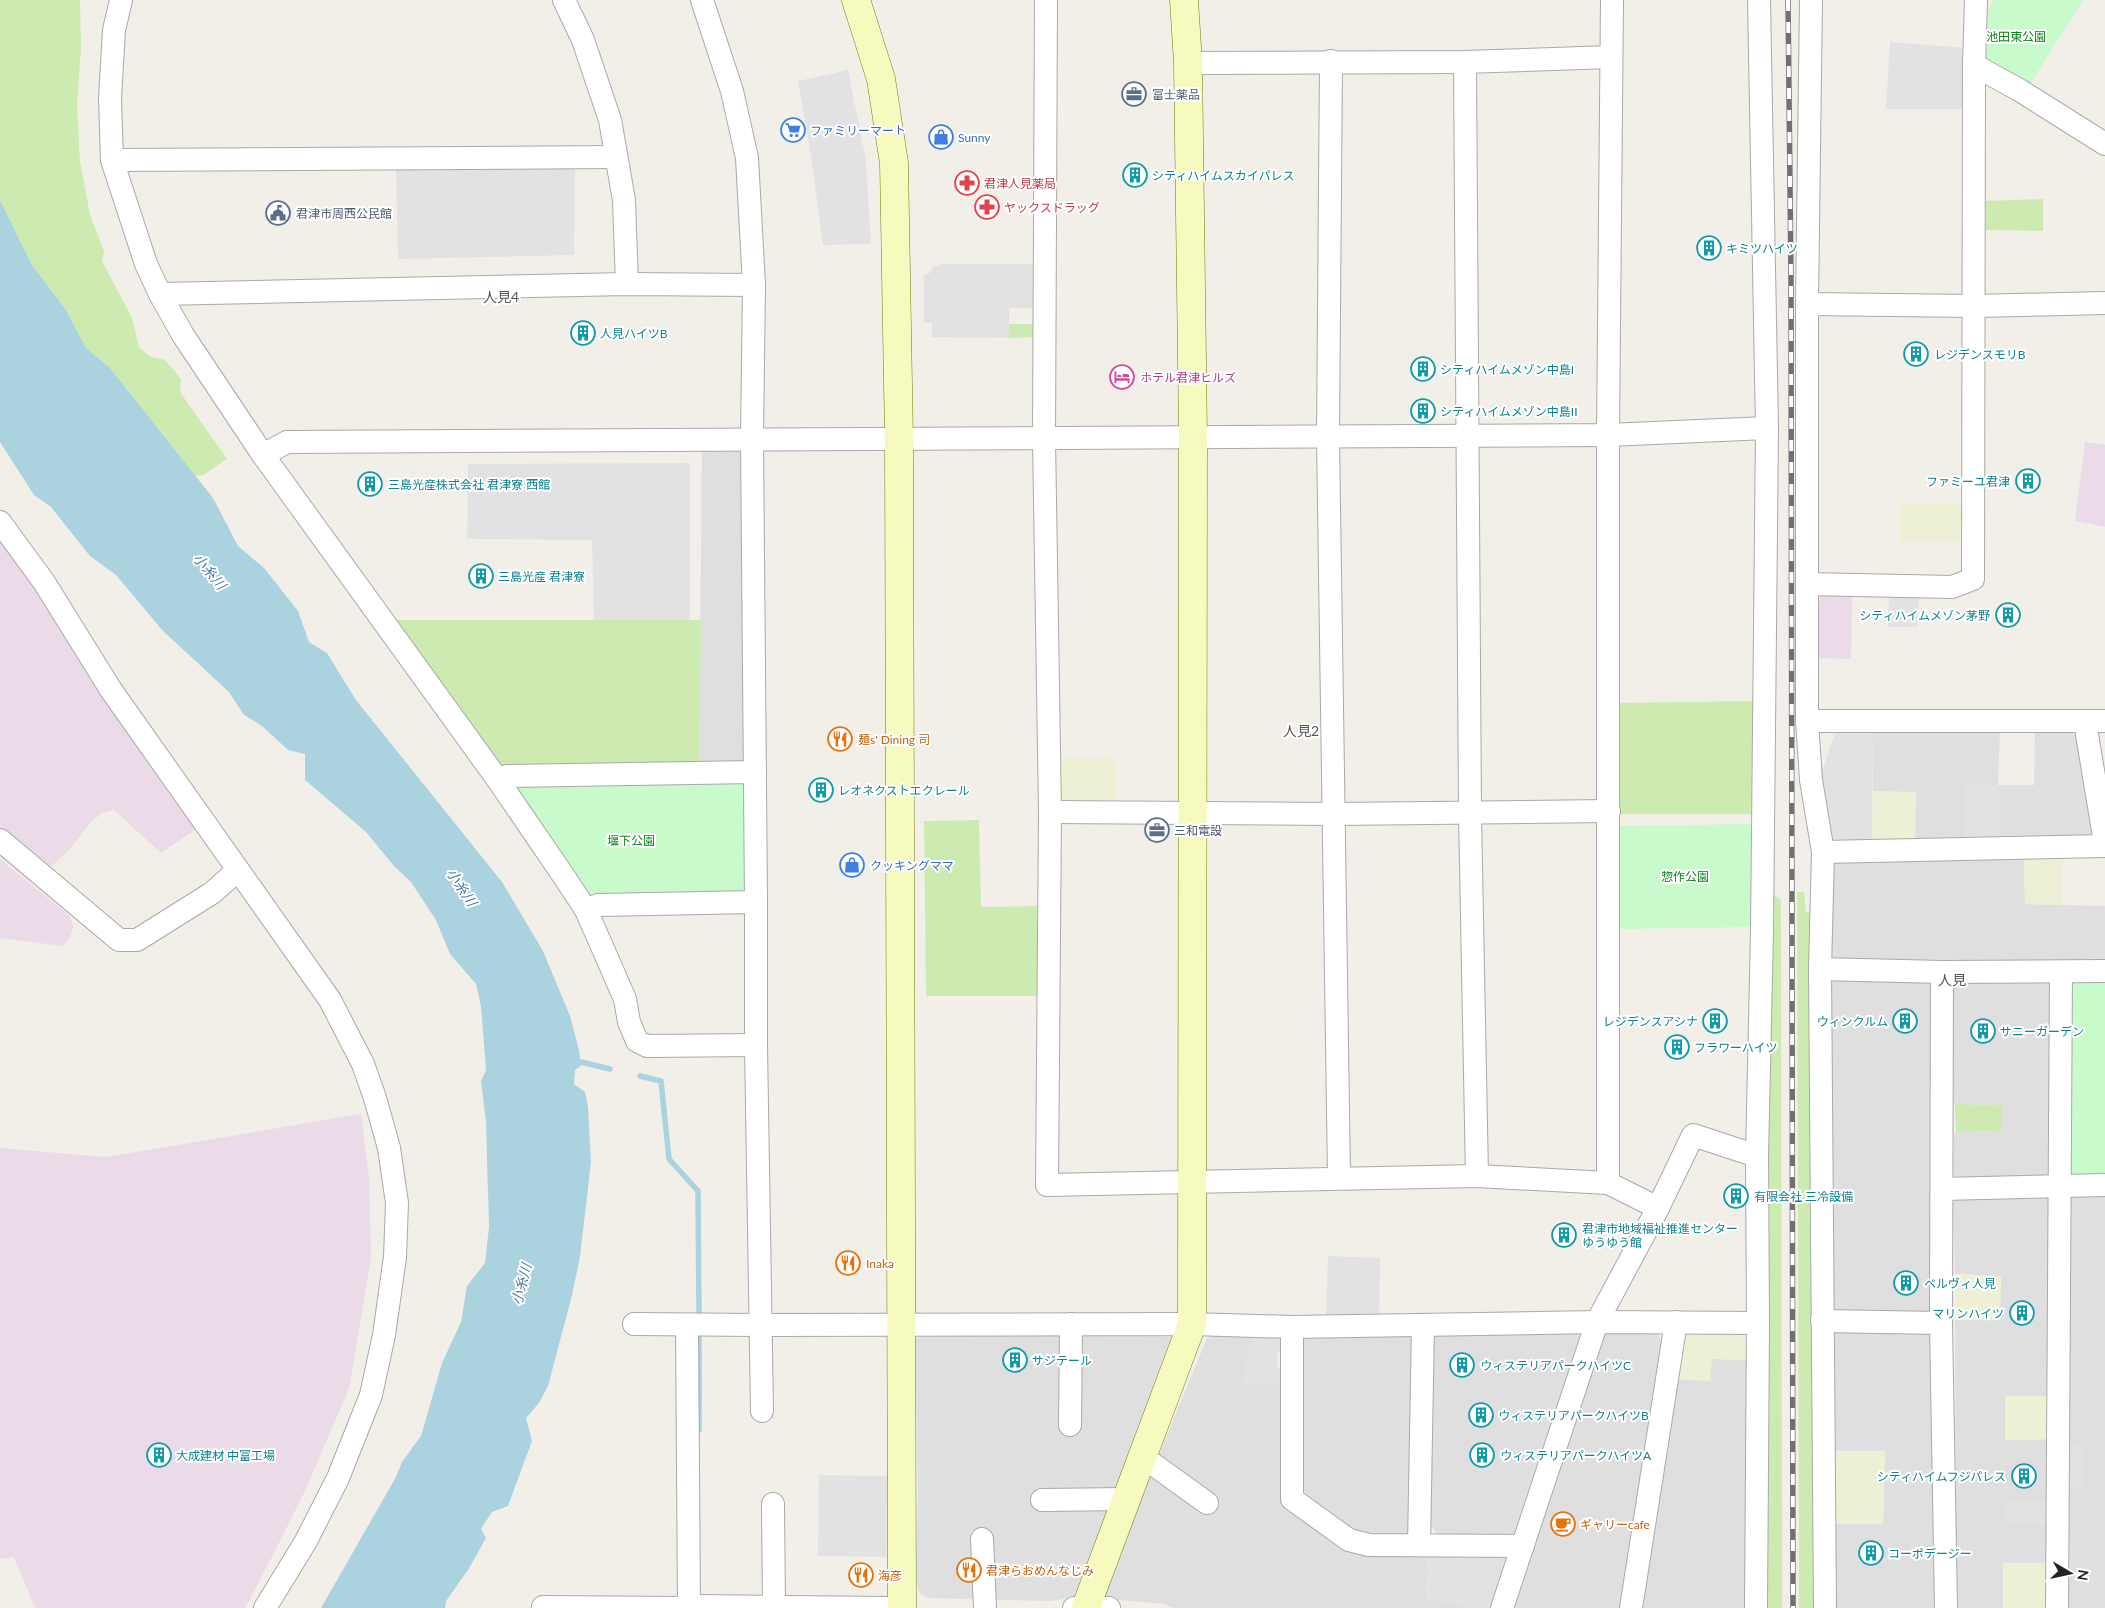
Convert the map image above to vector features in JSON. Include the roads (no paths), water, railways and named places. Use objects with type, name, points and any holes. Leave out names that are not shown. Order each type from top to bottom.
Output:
[{"type":"street","points":[[121,0],[114,30],[112,59],[110,98],[112,160],[146,264],[183,335],[263,455],[498,780],[586,910],[624,999],[629,1022],[637,1041],[647,1046],[756,1045]]},
{"type":"street","points":[[564,0],[583,40],[610,120],[624,200],[627,284]]},
{"type":"street","points":[[702,0],[732,92],[747,158],[754,285],[752,438],[754,772],[762,1411]]},
{"type":"street","points":[[856,0],[881,79],[894,163],[899,440],[902,1608]]},
{"type":"street","points":[[1046,0],[1044,438],[1050,812],[1047,1185],[1478,1176],[1608,1183],[1658,1208]]},
{"type":"street","points":[[1089,1608],[1142,1457],[1192,1324],[1193,436],[1188,62],[1184,0]]},
{"type":"street","points":[[1608,1183],[1608,435],[1612,0]]},
{"type":"street","points":[[1756,1608],[1757,1156],[1762,932],[1767,428],[1759,0]]},
{"type":"street","points":[[1811,0],[1807,304],[1806,721],[1811,780],[1823,852],[1820,969],[1825,1608]]},
{"type":"street","points":[[1807,584],[1952,587],[1973,579],[1974,65],[1976,0]]},
{"type":"street","points":[[1188,62],[1465,62],[1611,57]]},
{"type":"street","points":[[1331,61],[1328,437],[1339,1178]]},
{"type":"street","points":[[1465,62],[1470,813],[1478,1176]]},
{"type":"street","points":[[1974,65],[2021,91],[2105,144]]},
{"type":"street","points":[[112,160],[616,157]]},
{"type":"street","points":[[160,294],[627,284],[754,285]]},
{"type":"street","points":[[1807,304],[1974,306],[2105,303]]},
{"type":"street","points":[[263,455],[287,442],[752,438],[899,440],[1193,436],[1608,435],[1767,428]]},
{"type":"street","points":[[0,522],[44,582],[111,690],[330,1000],[363,1064],[389,1148],[397,1203],[395,1257],[384,1335],[371,1395],[338,1478],[306,1541],[265,1608]]},
{"type":"street","points":[[1806,721],[2095,722],[2105,844],[1823,852]]},
{"type":"street","points":[[498,780],[507,776],[754,772]]},
{"type":"street","points":[[1050,812],[1333,814],[1609,811]]},
{"type":"street","points":[[0,840],[119,940],[137,940],[212,893],[238,870]]},
{"type":"street","points":[[586,910],[598,905],[756,902]]},
{"type":"street","points":[[1820,969],[1942,972],[2105,971]]},
{"type":"street","points":[[1942,972],[1940,1323],[1946,1608]]},
{"type":"street","points":[[2057,1608],[2061,972]]},
{"type":"street","points":[[1502,1608],[1524,1546],[1596,1322],[1658,1208],[1693,1135],[1757,1156]]},
{"type":"street","points":[[1942,1189],[2105,1185]]},
{"type":"street","points":[[1822,1321],[1940,1323]]},
{"type":"street","points":[[634,1324],[760,1326],[1192,1324],[1292,1327],[1596,1322],[1758,1323]]},
{"type":"street","points":[[1632,1608],[1676,1322]]},
{"type":"street","points":[[1070,1425],[1071,1324]]},
{"type":"street","points":[[687,1325],[691,1608],[696,1606],[887,1608]]},
{"type":"street","points":[[1419,1545],[1423,1325]]},
{"type":"street","points":[[1292,1327],[1292,1499],[1349,1540],[1370,1546],[1524,1546]]},
{"type":"street","points":[[1142,1457],[1207,1502]]},
{"type":"street","points":[[1042,1500],[1127,1499]]},
{"type":"street","points":[[773,1504],[774,1607]]},
{"type":"street","points":[[982,1539],[985,1608]]},
{"type":"street","points":[[543,1607],[681,1608]]},
{"type":"water","name":"小糸川","points":[[0,200],[32,265],[66,310],[86,348],[110,368],[213,498],[238,546],[264,568],[298,611],[309,642],[327,653],[356,700],[502,882],[543,951],[570,1016],[581,1066],[575,1070],[574,1084],[585,1092],[588,1107],[591,1162],[580,1257],[572,1295],[548,1386],[539,1403],[526,1418],[532,1441],[508,1506],[492,1512],[481,1529],[486,1538],[468,1570],[446,1601],[445,1608],[321,1608],[396,1477],[402,1462],[421,1436],[442,1363],[461,1322],[467,1286],[485,1263],[489,1227],[486,1122],[481,1081],[486,1070],[481,1006],[476,984],[450,954],[436,920],[411,882],[394,866],[366,832],[305,780],[305,754],[288,750],[262,726],[244,715],[229,692],[163,631],[116,575],[90,556],[51,507],[34,495],[0,442]]},
{"type":"waterway","points":[[573,1060],[610,1069]]},
{"type":"waterway","points":[[640,1076],[661,1081],[669,1159],[698,1191],[699,1313]]},
{"type":"waterway","points":[[699,1338],[699,1430]]},
{"type":"railway","points":[[1788,0],[1791,278],[1793,1608]]},
{"type":"place","name":"富士薬品","points":[[1134,94]]},
{"type":"place","name":"ファミリーマート","points":[[793,130]]},
{"type":"place","name":"Sunny","points":[[941,137]]},
{"type":"place","name":"シティハイムスカイパレス","points":[[1135,175]]},
{"type":"place","name":"君津人見薬局","points":[[967,183]]},
{"type":"place","name":"ヤックスドラッグ","points":[[987,207]]},
{"type":"place","name":"君津市周西公民館","points":[[278,213]]},
{"type":"place","name":"キミツハイツ","points":[[1709,248]]},
{"type":"place","name":"人見ハイツB","points":[[583,333]]},
{"type":"place","name":"レジデンスモリB","points":[[1916,354]]},
{"type":"place","name":"シティハイムメゾン中島I","points":[[1423,369]]},
{"type":"place","name":"ホテル君津ヒルズ","points":[[1122,377]]},
{"type":"place","name":"シティハイムメゾン中島II","points":[[1423,411]]},
{"type":"place","name":"ファミーユ君津","points":[[2028,481]]},
{"type":"place","name":"三島光産株式会社 君津寮 西館","points":[[370,484]]},
{"type":"place","name":"三島光産 君津寮","points":[[481,576]]},
{"type":"place","name":"シティハイムメゾン茅野","points":[[2008,615]]},
{"type":"place","name":"麺s' Dining 司","points":[[840,739]]},
{"type":"place","name":"レオネクストエクレール","points":[[821,790]]},
{"type":"place","name":"三和電設","points":[[1157,830]]},
{"type":"place","name":"クッキングママ","points":[[852,865]]},
{"type":"place","name":"レジデンスアシナ","points":[[1715,1021]]},
{"type":"place","name":"ウィンクルム","points":[[1905,1021]]},
{"type":"place","name":"サニーガーデン","points":[[1983,1031]]},
{"type":"place","name":"フラワーハイツ","points":[[1677,1047]]},
{"type":"place","name":"有限会社 三冷設備","points":[[1736,1196]]},
{"type":"place","name":"君津市地域福祉推進センター ゆうゆう館","points":[[1564,1235]]},
{"type":"place","name":"Inaka","points":[[848,1263]]},
{"type":"place","name":"ベルヴィ人見","points":[[1906,1283]]},
{"type":"place","name":"マリンハイツ","points":[[2022,1313]]},
{"type":"place","name":"サジテール","points":[[1015,1360]]},
{"type":"place","name":"ウィステリアパークハイツC","points":[[1462,1365]]},
{"type":"place","name":"ウィステリアパークハイツB","points":[[1481,1415]]},
{"type":"place","name":"大成建材 中富工場","points":[[159,1455]]},
{"type":"place","name":"ウィステリアパークハイツA","points":[[1482,1455]]},
{"type":"place","name":"シティハイムフジパレス","points":[[2024,1476]]},
{"type":"place","name":"ギャリーcafe","points":[[1563,1524]]},
{"type":"place","name":"コーポデージー","points":[[1871,1553]]},
{"type":"place","name":"君津らおめんなじみ","points":[[969,1570]]},
{"type":"place","name":"海彦","points":[[861,1575]]},
{"type":"district","name":"人見4","points":[[501,296]]},
{"type":"district","name":"人見2","points":[[1301,730]]},
{"type":"district","name":"人見","points":[[1952,979]]},
{"type":"park label","name":"池田東公園","points":[[2016,36]]},
{"type":"park label","name":"堰下公園","points":[[631,840]]},
{"type":"park label","name":"惣作公園","points":[[1685,876]]}]
